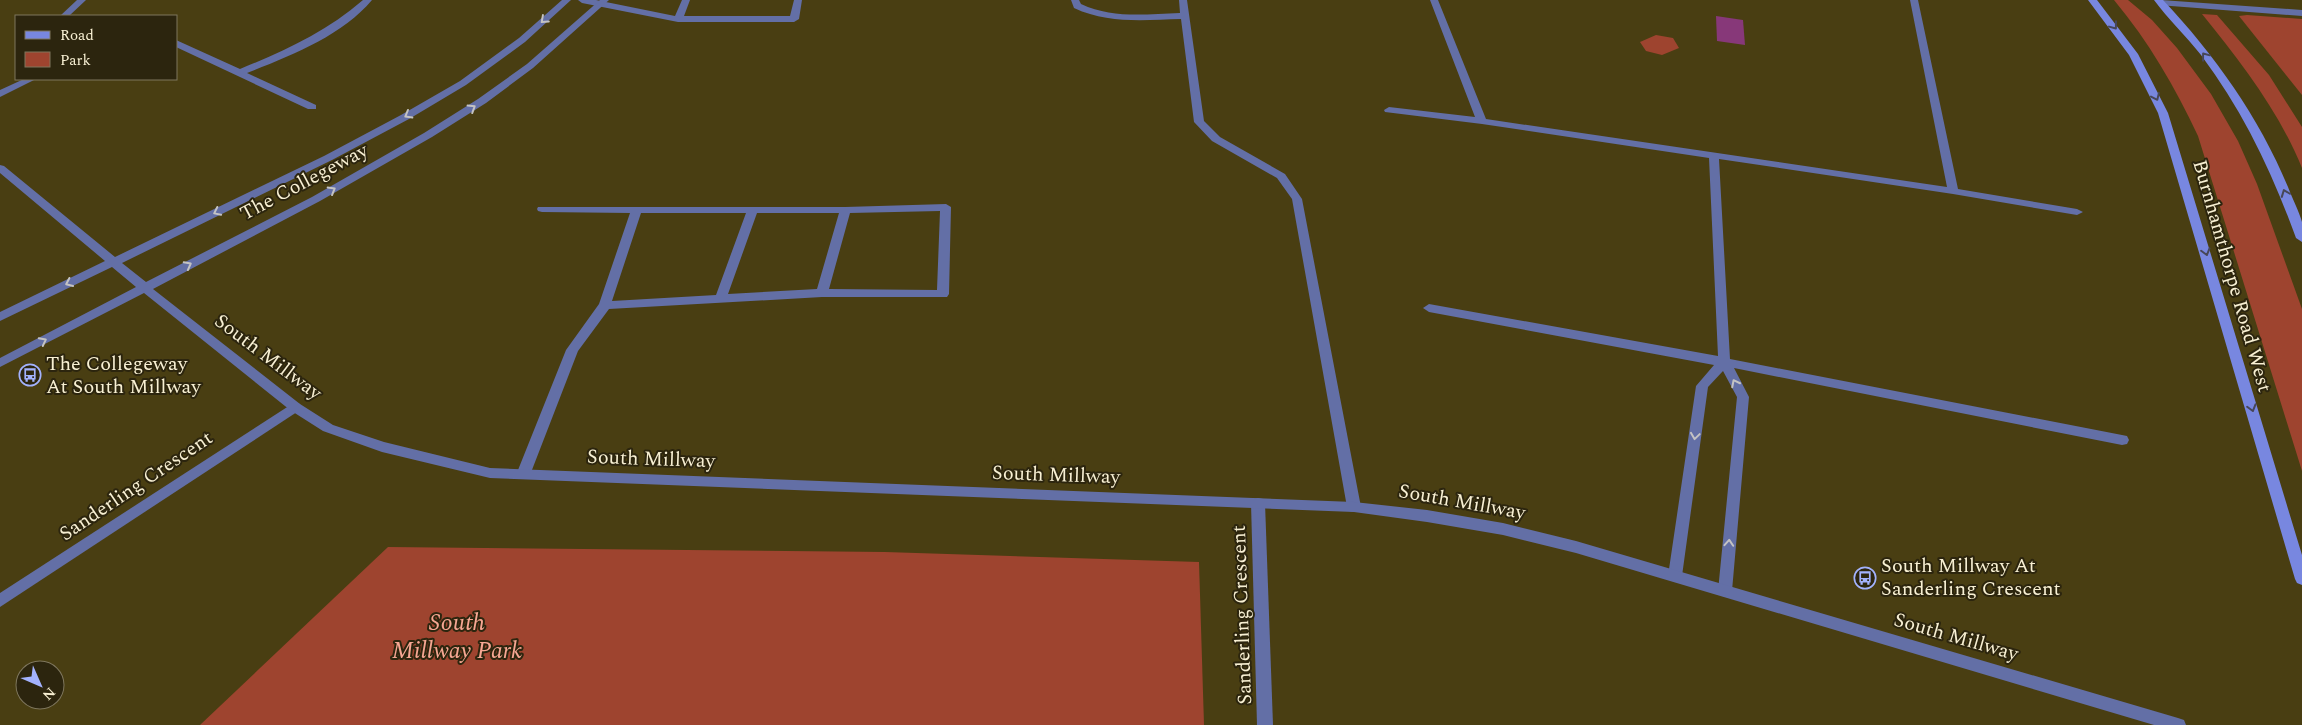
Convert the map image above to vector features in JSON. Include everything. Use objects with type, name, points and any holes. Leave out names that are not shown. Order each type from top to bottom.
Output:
[{"type":"main road","name":"Burnhamthorpe Road West","points":[[2092,0],[2133,54],[2163,113],[2302,579]]},
{"type":"main road","points":[[2159,1],[2217,72],[2252,125],[2280,180],[2302,238]]},
{"type":"street","points":[[65,15],[82,0]]},
{"type":"street","points":[[239,73],[292,52],[346,20],[368,0]]},
{"type":"street","name":"The Collegeway","points":[[0,317],[328,158],[405,117],[463,83],[522,40],[567,0]]},
{"type":"street","points":[[582,0],[603,2],[678,19],[794,19],[798,0]]},
{"type":"street","points":[[678,19],[686,0]]},
{"type":"street","points":[[1075,0],[1077,6],[1091,14],[1108,17],[1185,16]]},
{"type":"street","points":[[1183,0],[1199,122],[1216,139],[1282,176],[1297,198],[1354,507]]},
{"type":"street","points":[[1434,0],[1482,121]]},
{"type":"street","points":[[1914,0],[1952,191]]},
{"type":"street","points":[[2159,1],[2302,13]]},
{"type":"street","name":"The Collegeway","points":[[0,363],[316,199],[436,130],[482,101],[530,66],[603,2]]},
{"type":"street","points":[[178,44],[312,107]]},
{"type":"street","points":[[0,94],[29,80]]},
{"type":"street","points":[[1389,110],[1482,121],[1952,191],[2077,212]]},
{"type":"street","points":[[1714,156],[1724,362],[1743,397],[1726,591]]},
{"type":"street","name":"South Millway","points":[[0,168],[145,288],[295,407],[328,428],[382,446],[490,473],[1354,507],[1427,516],[1503,529],[1675,576],[2178,725]]},
{"type":"street","points":[[542,209],[845,210],[946,207],[943,294],[822,293],[605,306]]},
{"type":"street","points":[[721,298],[753,209]]},
{"type":"street","points":[[523,475],[572,350],[605,306],[637,210]]},
{"type":"street","points":[[822,293],[845,210]]},
{"type":"street","points":[[1429,308],[1724,362],[2122,440]]},
{"type":"street","points":[[1675,576],[1702,386],[1724,362]]},
{"type":"street","name":"Sanderling Crescent","points":[[0,601],[295,407]]},
{"type":"street","name":"Sanderling Crescent","points":[[1258,503],[1265,725]]},
{"type":"green space","points":[[2114,0],[2128,0],[2152,20],[2177,48],[2211,94],[2238,141],[2257,184],[2302,309],[2302,471],[2198,136],[2160,65],[2139,32]]},
{"type":"green space","points":[[2202,14],[2217,15],[2269,75],[2302,127],[2302,168],[2282,126],[2258,87]]},
{"type":"green space","points":[[2239,16],[2302,19],[2302,95]]},
{"type":"green space","points":[[1656,35],[1673,38],[1679,48],[1662,55],[1646,51],[1640,42]]},
{"type":"green space","name":"South Millway Park","points":[[388,547],[885,552],[1199,562],[1204,725],[200,725]]},
{"type":"shaded area","points":[[1716,16],[1743,20],[1745,45],[1717,41]]},
{"type":"place","name":"The Collegeway At South Millway","points":[[30,375]]},
{"type":"place","name":"South Millway At Sanderling Crescent","points":[[1865,578]]}]
